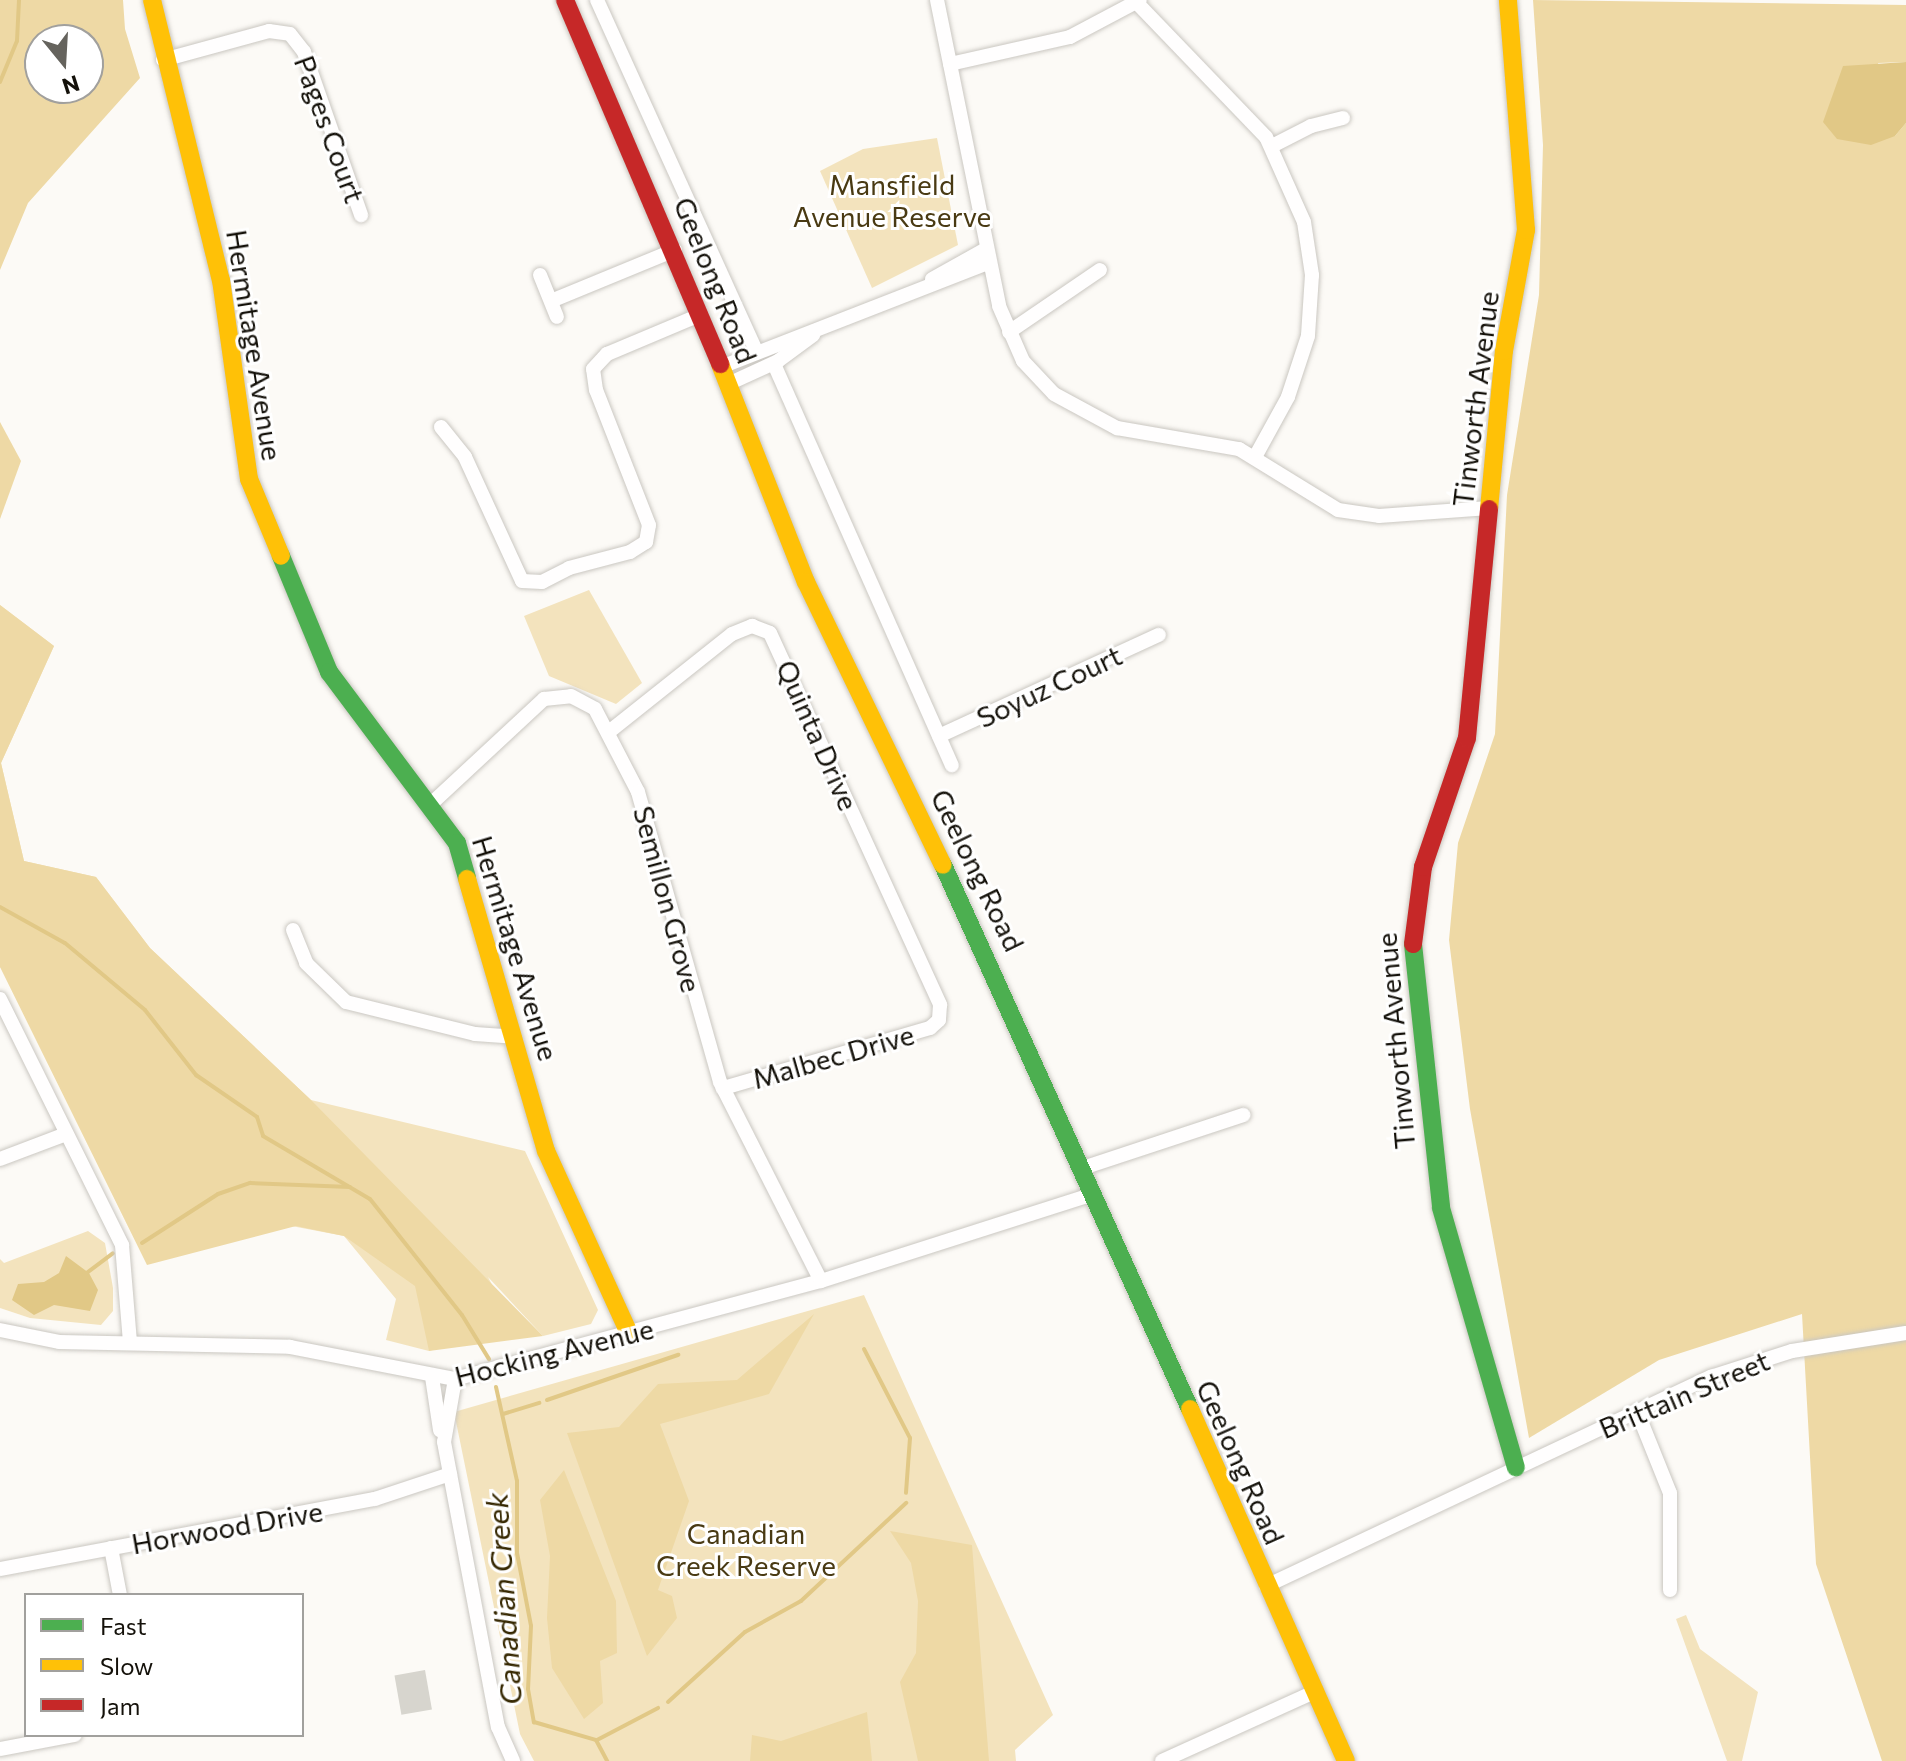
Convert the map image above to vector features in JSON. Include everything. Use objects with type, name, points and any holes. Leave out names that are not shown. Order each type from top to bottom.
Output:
[{"type":"street","name":"Hermitage Avenue","points":[[152,0],[163,60],[219,268],[252,489],[329,672],[360,719],[432,803],[470,873],[550,1160],[630,1335]]},
{"type":"street","name":"Geelong Road","points":[[565,0],[675,250],[818,609],[954,881],[1346,1761]]},
{"type":"street","name":"Geelong Road","points":[[597,0],[759,351],[771,365],[952,765]]},
{"type":"street","points":[[937,0],[987,256],[1009,332],[1031,371],[1077,411],[1117,428],[1221,443],[1255,457],[1317,501],[1355,514],[1489,508]]},
{"type":"street","name":"Tinworth Avenue","points":[[1508,0],[1526,230],[1504,351],[1467,738],[1423,867],[1411,958],[1441,1208],[1516,1467]]},
{"type":"street","points":[[950,64],[1070,37],[1138,1],[1272,146],[1302,215],[1312,294],[1298,373],[1255,457]]},
{"type":"street","name":"Pages Court","points":[[163,60],[269,31],[290,34],[304,52],[361,215]]},
{"type":"street","points":[[1272,146],[1311,126],[1343,118]]},
{"type":"street","points":[[551,301],[675,250]]},
{"type":"street","points":[[724,376],[759,351],[816,333],[987,256]]},
{"type":"street","points":[[1009,332],[1100,270]]},
{"type":"street","points":[[540,275],[557,317]]},
{"type":"street","points":[[441,427],[465,457],[519,579],[542,582],[569,568],[630,552],[646,542],[649,525],[596,390],[593,369],[607,354],[700,315]]},
{"type":"street","points":[[724,376],[771,365],[816,333]]},
{"type":"street","name":"Quinta Drive","points":[[610,731],[732,634],[752,626],[770,633],[938,999],[940,1018]]},
{"type":"street","name":"Soyuz Court","points":[[939,736],[1159,635]]},
{"type":"street","name":"Semillon Grove","points":[[432,803],[549,697],[587,702],[610,731],[640,798],[723,1088],[821,1281]]},
{"type":"street","points":[[293,930],[306,963],[346,1002],[514,1037]]},
{"type":"street","points":[[0,999],[123,1249],[130,1342]]},
{"type":"street","name":"Malbec Drive","points":[[723,1088],[930,1028],[940,1018]]},
{"type":"street","points":[[1083,1168],[1243,1115]]},
{"type":"street","points":[[0,1159],[66,1134]]},
{"type":"street","name":"Hocking Avenue","points":[[0,1330],[59,1342],[290,1347],[432,1377],[455,1379],[630,1335],[821,1281],[1093,1194]]},
{"type":"street","name":"Brittain Street","points":[[1516,1467],[1637,1411],[1765,1358],[1906,1333]]},
{"type":"street","points":[[432,1377],[498,1727],[513,1761]]},
{"type":"street","points":[[444,1442],[455,1379]]},
{"type":"street","points":[[1637,1411],[1670,1493],[1670,1590]]},
{"type":"street","points":[[1266,1586],[1516,1467]]},
{"type":"street","name":"Horwood Drive","points":[[0,1569],[375,1499],[450,1474]]},
{"type":"street","points":[[111,1548],[120,1593]]},
{"type":"street","points":[[1162,1761],[1314,1692]]},
{"type":"street","points":[[0,1749],[64,1737]]},
{"type":"green space","name":"Mansfield Avenue Reserve","points":[[937,138],[958,245],[872,288],[820,171],[863,149]]},
{"type":"green space","points":[[589,590],[642,683],[616,704],[549,676],[524,616]]},
{"type":"green space","points":[[0,605],[54,646],[1,763],[24,861],[96,877],[150,948],[311,1100],[525,1151],[598,1310],[591,1324],[543,1336],[488,1277],[512,1324],[429,1351],[386,1340],[396,1299],[344,1236],[281,1224],[0,967]]},
{"type":"green space","points":[[88,1231],[105,1243],[113,1288],[113,1311],[101,1325],[30,1318],[0,1308],[0,1259],[4,1263]]},
{"type":"green space","name":"Canadian Creek Reserve","points":[[864,1295],[1053,1715],[1015,1750],[1016,1761],[534,1761],[520,1734],[454,1412]]},
{"type":"green space","points":[[1686,1615],[1700,1649],[1758,1692],[1742,1761],[1727,1761],[1676,1619]]},
{"type":"shaded area","points":[[0,0],[123,0],[125,29],[140,78],[28,203],[0,270]]},
{"type":"shaded area","points":[[1533,0],[1906,5],[1906,62],[1878,63],[1895,136],[1906,123],[1906,1761],[1882,1761],[1816,1564],[1802,1314],[1659,1360],[1529,1438],[1470,1109],[1449,940],[1458,843],[1495,734],[1507,495],[1539,295],[1543,145]]},
{"type":"shaded area","points":[[1906,62],[1906,123],[1895,136],[1871,145],[1837,139],[1823,122],[1843,66]]},
{"type":"shaded area","points":[[0,422],[21,461],[0,519]]},
{"type":"shaded area","points":[[0,605],[54,646],[1,763],[24,861],[96,877],[150,948],[311,1100],[543,1336],[429,1351],[415,1286],[344,1236],[296,1226],[147,1265],[0,967]]},
{"type":"shaded area","points":[[66,1256],[89,1273],[98,1290],[90,1311],[54,1305],[34,1315],[12,1300],[18,1284],[44,1282],[59,1273]]},
{"type":"shaded area","points":[[814,1314],[769,1394],[660,1424],[689,1501],[658,1590],[672,1596],[677,1618],[647,1656],[567,1433],[619,1427],[658,1384],[737,1380]]},
{"type":"shaded area","points":[[564,1470],[616,1601],[617,1653],[600,1661],[603,1703],[584,1719],[552,1668],[547,1618],[550,1556],[540,1500]]},
{"type":"shaded area","points":[[890,1531],[972,1545],[989,1761],[918,1761],[900,1682],[916,1653],[918,1601],[911,1563]]},
{"type":"shaded area","points":[[867,1712],[872,1761],[750,1761],[752,1735],[781,1741]]},
{"type":"building","points":[[425,1670],[432,1709],[401,1715],[394,1675]]},
{"type":"waterway","name":"Canadian Creek","points":[[0,82],[17,41],[19,0]]},
{"type":"waterway","name":"Canadian Creek","points":[[0,907],[65,943],[145,1010],[196,1075],[257,1117],[263,1136],[370,1199],[462,1315],[489,1359]]},
{"type":"waterway","points":[[142,1243],[218,1194],[250,1183],[350,1187]]},
{"type":"waterway","points":[[84,1275],[113,1253]]},
{"type":"waterway","points":[[864,1349],[910,1438],[906,1493]]},
{"type":"waterway","points":[[547,1400],[678,1355]]},
{"type":"waterway","name":"Canadian Creek","points":[[496,1387],[517,1481],[517,1553],[531,1626],[528,1689],[534,1722],[596,1740],[607,1761]]},
{"type":"waterway","points":[[503,1414],[539,1403]]},
{"type":"waterway","points":[[668,1702],[745,1632],[801,1601],[906,1503]]},
{"type":"waterway","points":[[597,1740],[658,1708]]},
{"type":"traffic: fast","points":[[281,556],[329,672],[457,843],[467,879]]},
{"type":"traffic: fast","points":[[943,865],[1190,1409]]},
{"type":"traffic: fast","points":[[1413,944],[1441,1208],[1516,1467]]},
{"type":"traffic: slow","points":[[152,0],[221,280],[249,479],[281,556]]},
{"type":"traffic: slow","points":[[1489,509],[1504,351],[1526,230],[1508,0]]},
{"type":"traffic: slow","points":[[720,364],[806,582],[943,865]]},
{"type":"traffic: slow","points":[[467,879],[546,1151],[630,1335]]},
{"type":"traffic: slow","points":[[1190,1409],[1346,1761]]},
{"type":"traffic: jam","points":[[565,0],[720,364]]},
{"type":"traffic: jam","points":[[1413,944],[1423,867],[1467,738],[1489,509]]}]
